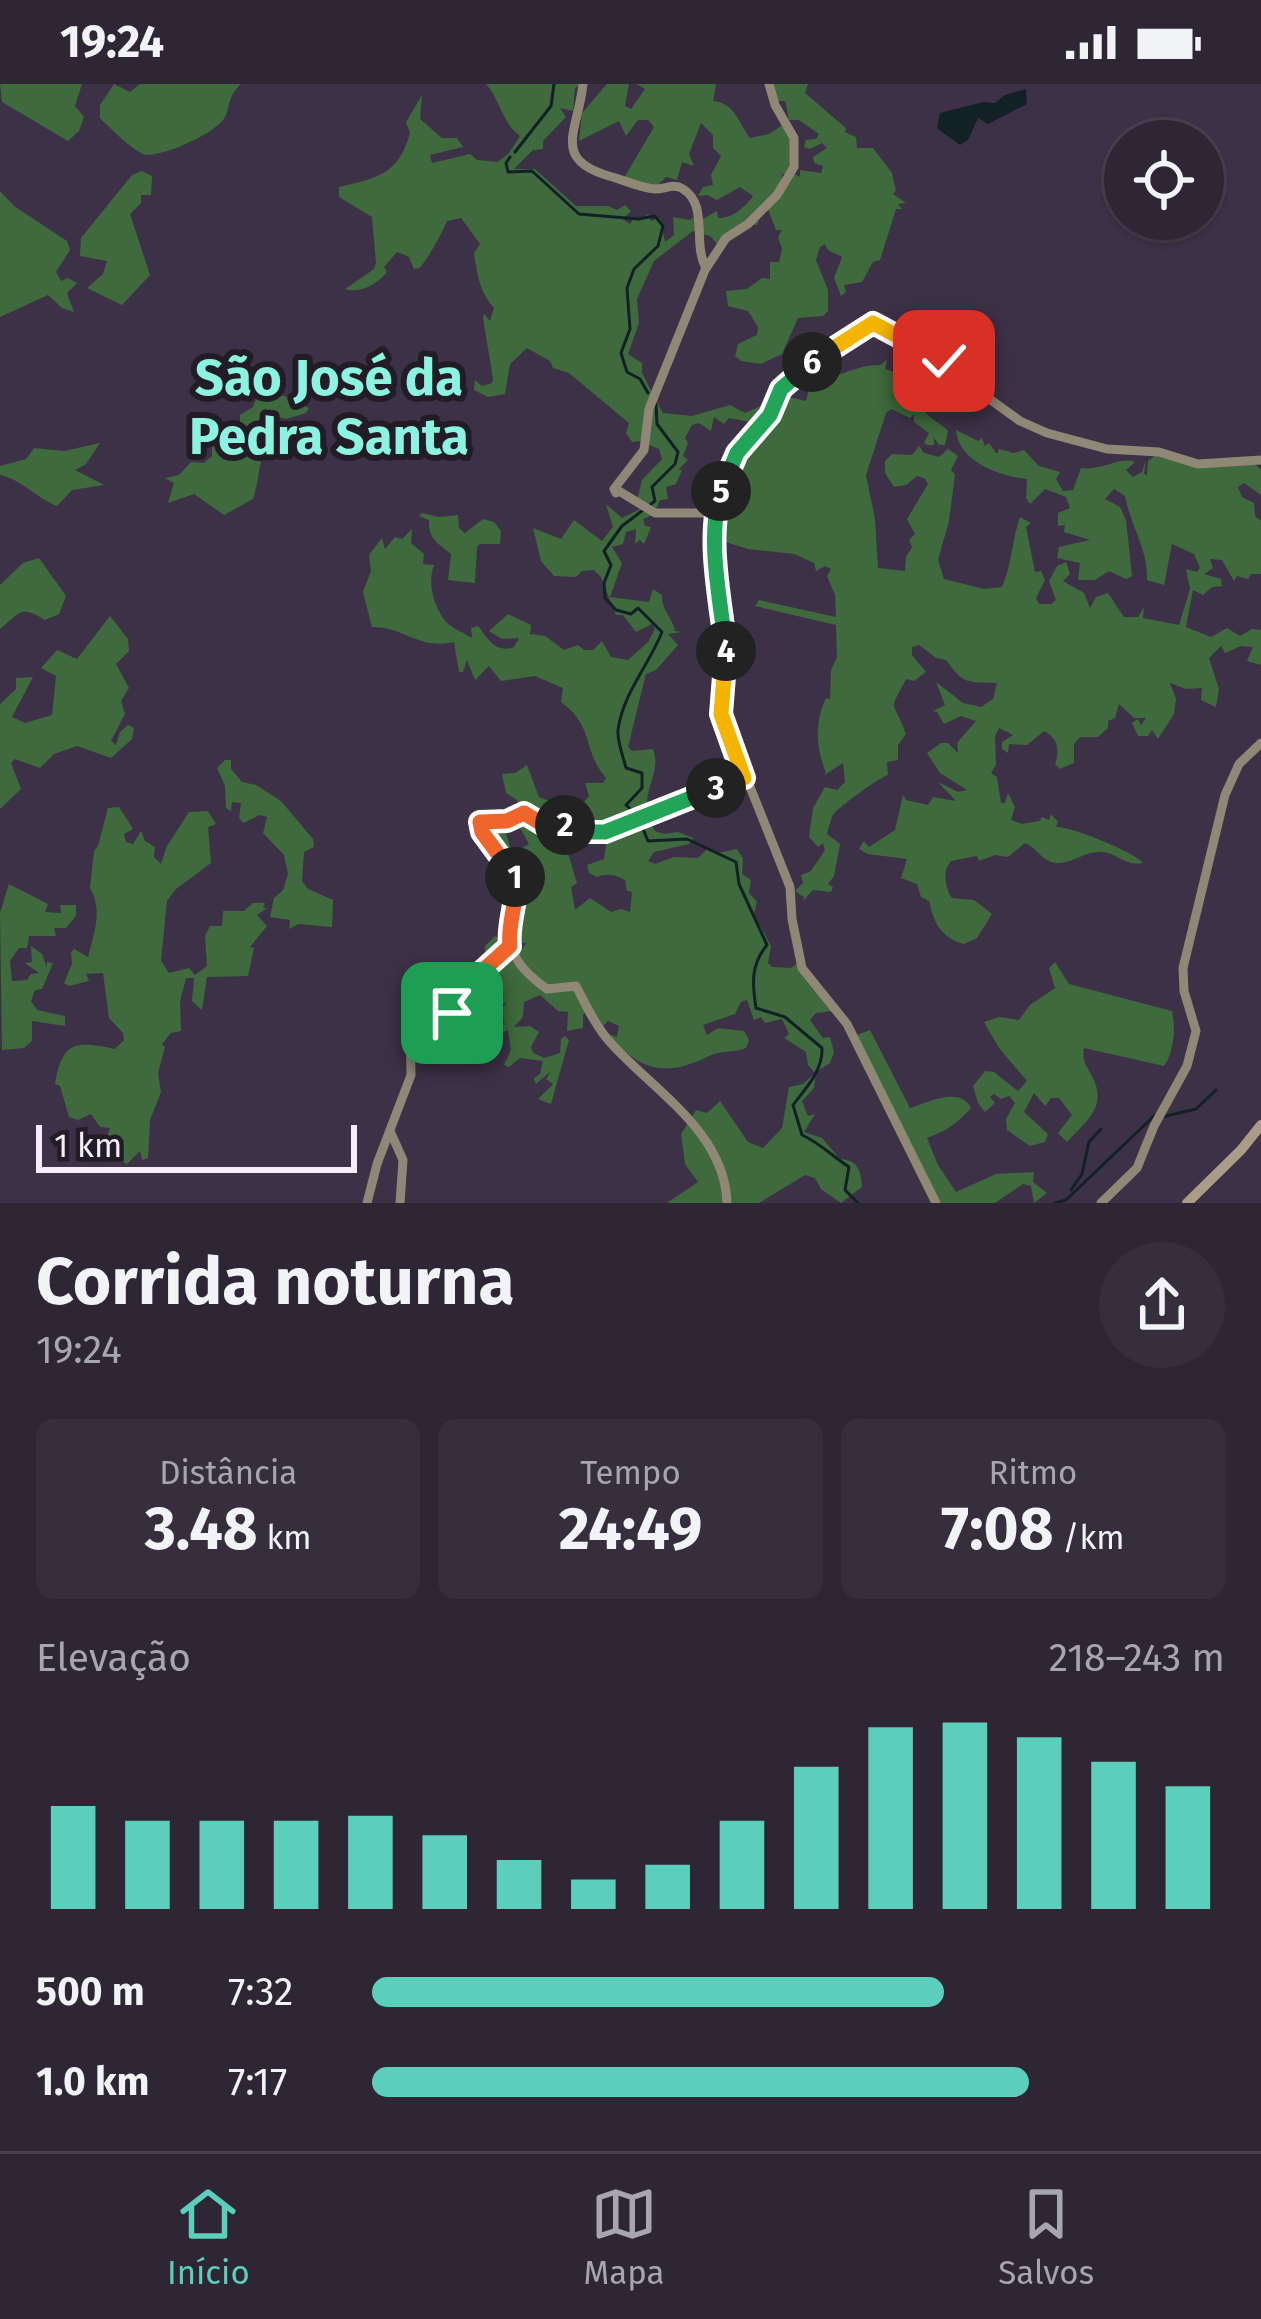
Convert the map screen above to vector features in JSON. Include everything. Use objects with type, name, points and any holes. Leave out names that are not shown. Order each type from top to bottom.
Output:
[{"type":"main road","points":[[1187,1203],[1261,1125]]},
{"type":"street","points":[[583,84],[572,146],[578,162],[586,169],[650,188],[685,190],[698,211],[696,244],[706,268]]},
{"type":"street","points":[[716,513],[646,509],[618,489],[644,450],[649,409],[706,268],[726,238],[777,195],[794,166],[793,135],[769,84]]},
{"type":"street","points":[[936,1203],[848,1024],[802,968],[790,887],[721,714],[726,652],[716,513],[737,453],[770,415],[783,387],[864,326],[879,324],[949,366],[1027,425],[1066,439],[1159,452],[1198,464],[1261,460]]},
{"type":"street","points":[[1101,1203],[1137,1168],[1187,1066],[1196,1031],[1184,991],[1183,968],[1234,770],[1261,743]]},
{"type":"street","points":[[727,1203],[721,1168],[698,1130],[606,1038],[578,988],[570,983],[544,987],[510,946],[508,925],[517,880],[482,832],[480,822],[507,821],[524,813],[552,830],[563,824],[598,833],[744,778]]},
{"type":"street","points":[[367,1203],[411,1075],[410,1022],[452,1013],[478,975],[510,946]]},
{"type":"street","points":[[391,1134],[403,1160],[400,1203]]},
{"type":"green space","points":[[0,84],[82,84],[75,106],[84,117],[79,131],[68,141],[2,102]]},
{"type":"green space","points":[[114,84],[130,92],[140,84],[241,84],[220,123],[186,144],[150,155],[132,147],[100,118],[100,105]]},
{"type":"green space","points":[[486,84],[581,84],[575,88],[573,111],[560,108],[566,117],[543,141],[543,149],[533,150],[514,169],[535,169],[576,206],[617,210],[625,205],[631,211],[623,219],[630,224],[634,217],[639,221],[648,214],[651,221],[660,218],[665,242],[674,235],[673,217],[701,220],[717,211],[718,218],[723,218],[753,196],[740,187],[717,200],[698,196],[703,187],[713,185],[711,175],[721,156],[713,148],[713,135],[701,123],[689,154],[694,166],[682,162],[677,180],[666,177],[656,187],[624,178],[654,127],[648,120],[638,120],[626,136],[619,121],[579,141],[582,113],[607,84],[629,84],[625,106],[631,109],[645,89],[636,84],[716,84],[713,101],[731,109],[750,138],[784,124],[793,127],[789,173],[782,174],[780,198],[793,173],[800,177],[800,170],[821,173],[823,166],[814,163],[813,157],[827,148],[822,143],[804,147],[806,140],[819,134],[799,120],[789,120],[785,101],[776,101],[767,84],[808,84],[805,93],[856,137],[857,148],[873,148],[892,173],[893,194],[906,203],[898,204],[902,209],[896,209],[880,260],[873,262],[862,282],[844,285],[846,292],[841,296],[834,278],[842,257],[825,244],[820,247],[816,260],[828,290],[828,311],[823,316],[798,318],[782,354],[761,364],[735,356],[738,344],[757,335],[758,327],[748,311],[728,306],[726,291],[770,279],[770,262],[779,262],[782,230],[776,230],[768,209],[757,225],[746,224],[719,246],[710,236],[693,231],[654,261],[637,299],[639,323],[628,354],[642,363],[642,373],[663,413],[692,416],[730,405],[745,413],[763,405],[766,414],[750,422],[729,418],[724,424],[714,417],[711,431],[699,423],[692,425],[685,438],[683,456],[688,460],[678,470],[682,470],[676,484],[666,487],[668,499],[660,500],[656,510],[637,500],[642,480],[662,459],[659,449],[649,445],[649,440],[632,442],[626,433],[629,423],[569,373],[553,368],[550,361],[527,348],[510,364],[505,394],[488,397],[474,390],[475,380],[482,386],[493,379],[483,318],[484,314],[490,321],[494,308],[478,276],[474,253],[480,244],[461,218],[447,221],[420,268],[414,269],[409,257],[397,252],[379,280],[363,289],[345,289],[376,263],[372,217],[339,197],[339,187],[376,177],[393,166],[410,133],[406,122],[422,95],[420,119],[442,138],[457,138],[463,147],[430,155],[432,163],[470,154],[477,160],[498,162],[520,136]]},
{"type":"green space","points":[[142,171],[152,176],[151,195],[141,195],[141,203],[130,214],[150,275],[122,305],[87,288],[103,274],[107,261],[80,256],[81,238],[132,175]]},
{"type":"green space","points":[[0,191],[14,206],[67,241],[70,250],[56,272],[61,281],[68,278],[77,283],[67,293],[74,312],[48,295],[0,317]]},
{"type":"green space","points":[[887,359],[885,369],[905,381],[927,414],[948,431],[945,445],[934,438],[934,445],[927,445],[929,433],[914,422],[914,414],[910,418],[891,409],[886,413],[866,475],[878,568],[905,571],[912,547],[909,540],[915,534],[907,519],[928,484],[917,476],[894,487],[885,473],[885,461],[892,454],[912,455],[919,446],[924,453],[939,457],[948,449],[958,456],[951,470],[955,475],[949,521],[938,560],[944,579],[984,589],[1002,587],[1020,517],[1031,523],[1026,527],[1035,572],[1041,571],[1045,580],[1036,598],[1039,604],[1056,600],[1049,581],[1057,566],[1066,562],[1070,574],[1063,581],[1084,593],[1090,608],[1096,597],[1108,593],[1124,617],[1138,617],[1144,607],[1143,618],[1179,625],[1190,589],[1186,569],[1197,572],[1200,568],[1194,554],[1172,544],[1164,585],[1147,580],[1145,558],[1125,496],[1114,489],[1105,499],[1120,507],[1126,520],[1132,576],[1126,579],[1109,571],[1095,580],[1078,580],[1080,563],[1057,558],[1059,547],[1090,540],[1064,532],[1065,525],[1058,526],[1058,513],[1070,508],[1066,497],[1045,489],[1030,504],[1027,479],[994,471],[973,459],[956,430],[978,441],[982,438],[997,454],[999,449],[1024,450],[1039,466],[1060,472],[1056,479],[1063,491],[1073,490],[1081,468],[1135,462],[1126,470],[1133,477],[1142,472],[1146,460],[1147,475],[1148,461],[1157,454],[1220,467],[1252,461],[1261,470],[1261,495],[1244,483],[1238,487],[1242,497],[1254,503],[1255,516],[1261,521],[1261,574],[1248,579],[1237,576],[1234,581],[1222,560],[1210,559],[1213,568],[1204,574],[1221,579],[1222,586],[1203,595],[1193,590],[1186,627],[1211,637],[1227,628],[1240,636],[1261,630],[1261,665],[1247,661],[1253,647],[1225,653],[1221,646],[1209,658],[1219,689],[1216,707],[1201,700],[1202,688],[1170,683],[1176,699],[1174,714],[1158,739],[1152,730],[1148,736],[1138,736],[1132,723],[1138,719],[1141,725],[1146,718],[1134,718],[1119,704],[1108,728],[1098,737],[1080,737],[1074,744],[1074,763],[1060,769],[1055,764],[1055,741],[1044,731],[1027,745],[1009,744],[1008,753],[1002,742],[1013,735],[999,728],[995,736],[996,765],[991,773],[997,777],[1001,803],[1008,793],[1015,807],[1011,820],[1022,824],[1042,817],[1049,820],[1051,814],[1058,822],[1056,827],[1102,840],[1143,863],[1097,852],[1055,863],[1025,843],[1008,857],[951,861],[946,879],[952,898],[974,900],[992,914],[977,938],[964,944],[940,928],[917,884],[901,878],[907,859],[859,849],[864,841],[869,847],[895,830],[903,795],[928,805],[933,797],[956,801],[938,782],[958,792],[967,790],[940,773],[927,753],[948,743],[958,753],[957,743],[976,721],[961,716],[944,724],[933,711],[945,705],[936,682],[963,703],[981,707],[993,699],[997,683],[967,680],[946,660],[919,645],[912,647],[912,655],[926,672],[914,681],[906,679],[894,702],[906,734],[898,745],[898,760],[887,762],[888,775],[833,815],[827,834],[840,844],[828,884],[833,887],[831,892],[813,890],[803,901],[795,891],[803,883],[801,875],[811,871],[825,850],[823,843],[818,847],[809,837],[813,808],[825,787],[837,790],[845,782],[843,763],[823,776],[818,736],[837,657],[836,625],[755,606],[759,600],[836,617],[835,595],[827,576],[831,569],[825,566],[816,571],[814,563],[794,554],[748,549],[716,539],[727,465],[789,397],[806,401],[812,378],[817,382],[881,365]]},
{"type":"green space","points":[[260,390],[304,398],[300,404],[309,408],[286,419],[279,417],[273,426],[253,499],[224,515],[194,494],[168,503],[174,483],[165,478],[212,456],[212,445],[240,428],[240,415],[253,407]]},
{"type":"green space","points":[[100,443],[86,464],[75,470],[104,485],[72,490],[57,506],[0,475],[0,466],[26,459],[34,448],[64,451]]},
{"type":"green space","points":[[606,504],[622,518],[642,508],[653,515],[643,519],[651,527],[644,544],[640,540],[635,544],[636,529],[626,532],[623,544],[612,547],[622,563],[610,597],[649,602],[653,589],[662,595],[675,631],[682,632],[668,634],[678,645],[656,670],[646,674],[628,747],[632,751],[653,749],[654,771],[647,806],[625,819],[624,827],[627,831],[649,821],[655,831],[693,838],[689,844],[654,852],[648,861],[655,864],[674,857],[698,858],[707,849],[718,853],[737,849],[743,859],[742,874],[751,880],[749,893],[757,902],[754,914],[771,946],[768,963],[791,968],[799,962],[833,1011],[816,1013],[810,1020],[823,1038],[830,1037],[834,1052],[830,1063],[816,1072],[814,1088],[802,1101],[808,1116],[815,1114],[804,1132],[822,1138],[840,1159],[859,1170],[862,1187],[841,1203],[821,1189],[815,1178],[805,1175],[759,1203],[667,1203],[698,1182],[685,1164],[681,1134],[696,1110],[707,1113],[720,1101],[748,1142],[763,1148],[782,1128],[789,1087],[803,1084],[815,1073],[806,1052],[784,1038],[789,1034],[782,1019],[754,1020],[747,1000],[735,1014],[703,1025],[707,1035],[718,1028],[744,1031],[749,1040],[746,1048],[666,1068],[631,1056],[608,1034],[617,1037],[619,1026],[608,1021],[603,1026],[588,1009],[583,1028],[567,1031],[568,1012],[558,1011],[540,995],[524,1002],[523,1017],[514,1027],[530,1026],[539,1032],[533,1053],[544,1058],[560,1053],[561,1039],[569,1040],[551,1104],[538,1099],[553,1084],[546,1079],[551,1071],[536,1084],[534,1078],[543,1061],[520,1058],[509,1067],[504,1065],[511,1050],[508,1030],[498,1035],[481,1060],[467,1064],[446,1054],[454,1047],[471,1047],[499,1029],[496,1023],[485,1031],[467,1015],[471,1010],[492,1014],[505,1025],[501,1010],[507,1002],[496,1007],[473,1005],[476,996],[496,990],[500,983],[484,974],[485,946],[495,936],[505,943],[493,972],[508,959],[514,962],[526,943],[514,942],[516,916],[523,912],[526,889],[481,826],[503,822],[510,847],[519,850],[529,844],[517,822],[522,812],[517,800],[506,793],[502,774],[527,765],[539,797],[549,801],[558,815],[553,821],[565,824],[563,837],[577,883],[571,887],[575,910],[590,898],[611,912],[630,912],[632,892],[622,878],[589,873],[587,865],[604,859],[606,845],[599,831],[602,825],[592,823],[582,805],[589,796],[585,783],[603,783],[606,778],[579,720],[561,702],[563,688],[535,676],[501,681],[489,666],[475,680],[467,660],[459,672],[454,642],[431,643],[372,627],[363,592],[371,571],[369,555],[382,538],[385,549],[395,537],[402,539],[412,529],[411,543],[424,554],[423,564],[434,565],[432,587],[438,609],[455,629],[472,638],[471,628],[478,626],[488,639],[507,649],[519,638],[502,639],[489,631],[508,614],[531,625],[530,634],[545,636],[564,650],[578,645],[593,650],[602,641],[611,657],[628,660],[648,642],[655,629],[652,624],[636,632],[623,615],[616,615],[594,570],[576,577],[554,576],[541,561],[533,528],[561,539],[574,520],[602,541],[613,527]]},
{"type":"green space","points":[[458,515],[459,528],[465,533],[483,519],[494,522],[501,531],[500,544],[477,547],[475,583],[448,580],[451,554],[435,540],[429,520],[419,516]]},
{"type":"green space","points":[[39,558],[66,596],[59,614],[45,620],[21,612],[0,629],[0,585],[23,563]]},
{"type":"green space","points":[[110,616],[128,639],[129,651],[116,664],[129,688],[121,701],[125,714],[111,741],[116,745],[128,725],[134,728],[132,739],[111,758],[77,746],[54,754],[40,768],[15,759],[11,763],[21,789],[0,809],[0,704],[16,689],[16,678],[33,677],[12,717],[25,723],[52,715],[56,676],[41,668],[57,650],[77,659]]},
{"type":"green space","points":[[231,760],[231,769],[242,782],[281,801],[313,839],[314,847],[304,852],[302,881],[308,889],[333,900],[332,927],[299,924],[289,929],[290,920],[270,917],[274,898],[283,890],[288,874],[284,855],[263,833],[267,817],[260,815],[243,823],[241,803],[232,802],[231,811],[226,808],[225,786],[217,768]]},
{"type":"green space","points":[[119,807],[133,829],[124,834],[126,842],[133,844],[141,831],[155,847],[154,857],[161,864],[189,812],[208,811],[216,824],[208,827],[211,863],[167,901],[161,961],[169,973],[189,968],[195,975],[207,966],[205,936],[210,926],[222,926],[223,911],[244,911],[253,903],[265,903],[263,908],[267,908],[257,915],[267,926],[250,947],[254,948],[248,976],[207,977],[202,1010],[192,1001],[194,978],[186,978],[180,1002],[181,1031],[171,1033],[162,1044],[161,1092],[150,1120],[148,1158],[142,1160],[140,1151],[127,1164],[116,1159],[119,1156],[106,1141],[110,1128],[100,1127],[91,1114],[78,1120],[69,1117],[60,1086],[55,1084],[62,1059],[73,1047],[115,1049],[124,1040],[109,1018],[103,973],[86,974],[89,981],[64,983],[72,964],[71,952],[74,949],[88,957],[97,913],[90,888],[94,851],[108,808]]},
{"type":"green space","points":[[9,884],[48,904],[45,912],[61,913],[60,905],[76,905],[76,916],[66,928],[54,928],[56,936],[29,936],[27,948],[19,948],[10,961],[12,981],[39,973],[25,963],[32,962],[31,946],[42,954],[47,968],[47,962],[53,963],[31,1001],[37,1010],[65,1016],[65,1026],[32,1021],[32,1041],[24,1048],[2,1050],[0,913]]},
{"type":"green space","points":[[1055,962],[1069,984],[1172,1011],[1173,1039],[1164,1066],[1084,1048],[1098,1096],[1093,1112],[1067,1142],[1058,1133],[1072,1115],[1059,1098],[1051,1098],[1045,1106],[1034,1093],[1024,1112],[1048,1134],[1045,1142],[1030,1146],[1007,1130],[1006,1119],[1015,1103],[1009,1096],[1001,1099],[994,1094],[990,1097],[995,1103],[985,1112],[973,1086],[985,1071],[994,1072],[1018,1091],[1027,1081],[984,1022],[999,1017],[1019,1020],[1030,1005],[1055,988],[1049,968]]},
{"type":"green space","points":[[870,1030],[910,1108],[952,1097],[971,1108],[951,1126],[927,1138],[956,1192],[996,1174],[1034,1172],[1033,1182],[1047,1193],[1034,1203],[1031,1186],[1023,1184],[995,1203],[938,1203],[857,1035]]},
{"type":"shaded area","points":[[1026,89],[1027,104],[988,124],[978,118],[968,140],[960,145],[937,128],[940,113],[995,103]]},
{"type":"waterway","points":[[515,152],[551,106],[554,84]]},
{"type":"waterway","points":[[510,157],[508,172],[532,171],[579,214],[655,216],[663,226],[658,246],[634,269],[627,288],[630,329],[621,353],[627,372],[640,379],[648,393]]},
{"type":"waterway","points":[[637,815],[626,805],[642,788],[642,773],[626,768],[618,730],[625,704],[662,632],[638,608],[631,614],[616,610],[605,598],[604,583],[611,565],[604,551],[622,526],[655,501],[652,487],[675,464],[678,452],[657,424],[656,404]]},
{"type":"waterway","points":[[641,824],[648,841],[687,839],[736,862],[739,884],[767,945],[754,974],[756,1008],[785,1017],[822,1048],[816,1072],[793,1105],[802,1135],[849,1167],[845,1190],[858,1203]]},
{"type":"waterway","points":[[1162,1117],[1196,1109],[1216,1090]]},
{"type":"waterway","points":[[1055,1203],[1066,1200],[1155,1115]]},
{"type":"waterway","points":[[1071,1190],[1082,1174],[1089,1142],[1101,1129]]},
{"type":"district","name":"São José da Pedra Santa","points":[[329,407]]},
{"type":"route","points":[[452,1013],[478,975],[510,946],[508,925],[517,880],[482,832],[480,822],[507,821],[524,813],[552,830],[563,824],[598,833],[744,778],[721,714],[726,652],[716,512],[737,453],[770,415],[783,387],[818,357],[871,323],[944,361]]}]
